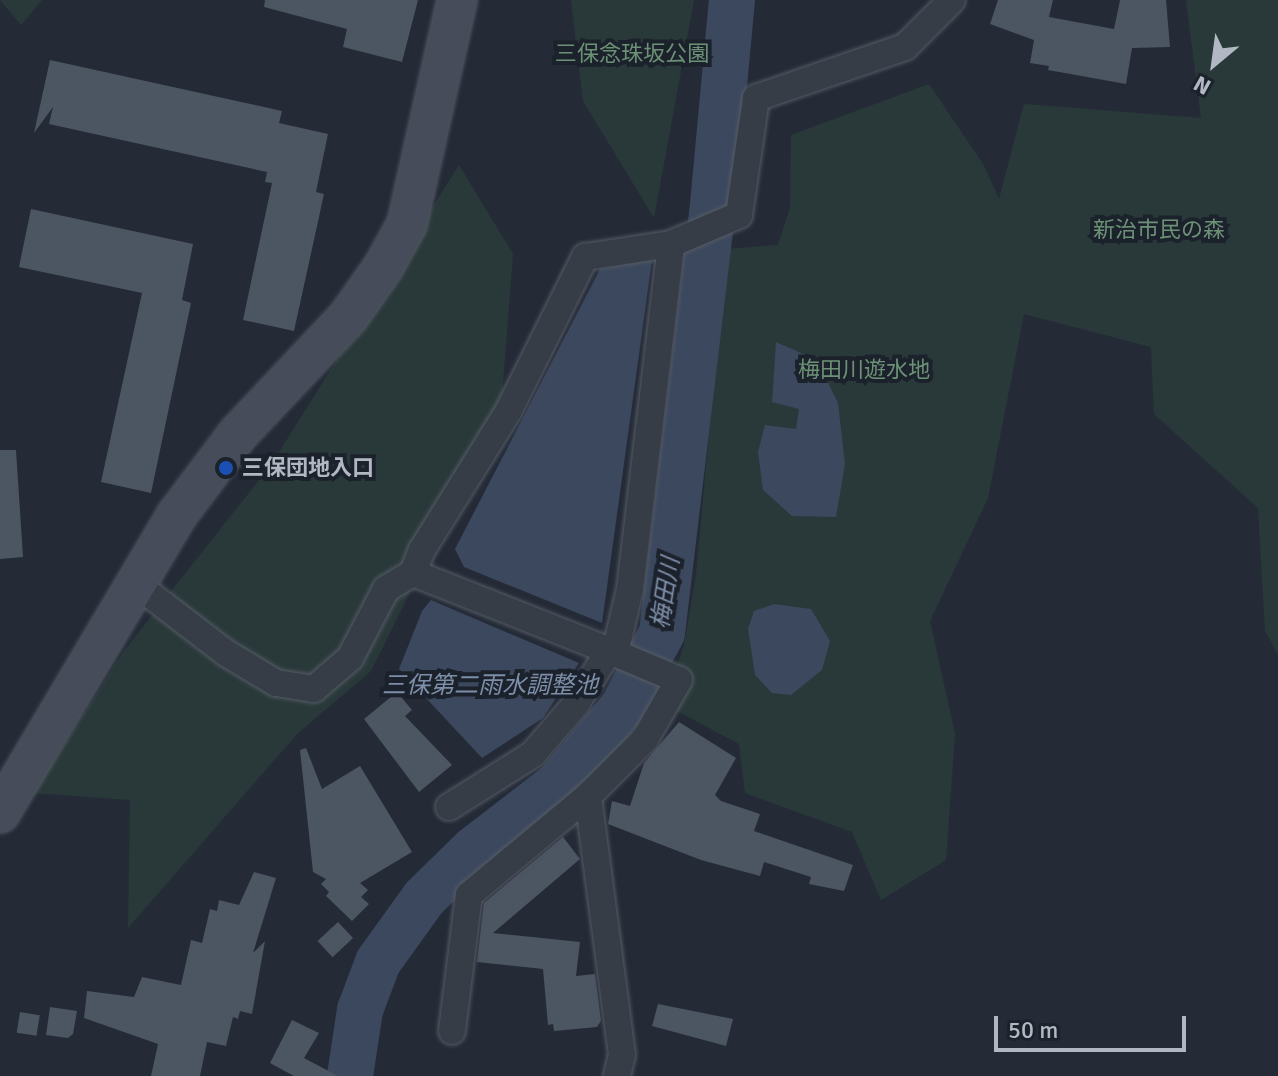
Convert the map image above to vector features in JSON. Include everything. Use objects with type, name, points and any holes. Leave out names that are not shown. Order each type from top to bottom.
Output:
[{"type":"street","points":[[0,813],[177,515],[237,435],[349,316],[384,266],[407,224],[457,0]]},
{"type":"street","points":[[136,584],[276,683],[314,689],[350,658],[386,589],[413,573],[422,550],[509,410],[585,257],[673,243],[739,215],[756,98],[905,47],[952,0]]},
{"type":"street","points":[[449,807],[533,754],[615,653],[630,589],[673,243]]},
{"type":"street","points":[[413,573],[679,680],[645,739],[588,796],[469,895],[452,1031]]},
{"type":"street","points":[[588,796],[622,1055],[617,1076]]},
{"type":"green space","points":[[0,0],[42,0],[21,25]]},
{"type":"green space","name":"三保念珠坂公園","points":[[571,0],[694,0],[654,218],[583,101]]},
{"type":"green space","name":"梅田川遊水地","points":[[1186,0],[1278,0],[1278,655],[1265,631],[1258,508],[1154,414],[1151,347],[1024,314],[988,498],[930,621],[955,734],[946,860],[881,900],[852,832],[745,793],[739,744],[664,704],[684,645],[696,575],[726,249],[778,245],[790,208],[791,135],[929,84],[983,164],[999,199],[1024,104],[1201,118]]},
{"type":"green space","points":[[459,165],[513,254],[501,409],[371,671],[297,734],[128,928],[130,800],[33,793],[123,652],[271,465]]},
{"type":"water","points":[[652,260],[602,623],[464,567],[455,549],[600,269]]},
{"type":"water","points":[[776,342],[817,360],[838,403],[845,464],[836,517],[792,516],[763,490],[758,452],[765,425],[796,429],[799,409],[772,402]]},
{"type":"water","name":"三保第二雨水調整池","points":[[431,600],[579,663],[543,718],[482,758],[399,669],[422,611]]},
{"type":"water","points":[[774,604],[811,609],[830,641],[822,670],[791,695],[772,693],[755,675],[748,629],[754,611]]},
{"type":"building","points":[[265,0],[418,0],[402,62],[343,47],[347,29],[264,7]]},
{"type":"building","points":[[998,0],[1053,0],[1049,17],[1114,29],[1120,0],[1166,0],[1170,47],[1132,48],[1126,84],[1048,70],[1049,66],[1030,63],[1034,40],[990,24]]},
{"type":"building","points":[[50,60],[282,111],[279,123],[328,134],[316,192],[324,194],[294,331],[243,320],[272,183],[265,182],[267,172],[49,124],[53,107],[34,133]]},
{"type":"building","points":[[31,209],[193,244],[182,300],[191,303],[151,493],[101,482],[142,293],[19,267]]},
{"type":"building","points":[[0,450],[16,450],[23,557],[0,559]]},
{"type":"building","points":[[397,692],[412,710],[405,716],[452,765],[419,792],[364,719]]},
{"type":"building","points":[[679,722],[736,758],[715,795],[721,801],[760,814],[754,831],[853,865],[844,891],[809,884],[811,877],[764,862],[760,876],[701,860],[608,824],[612,801],[630,806],[644,763]]},
{"type":"building","points":[[306,748],[322,789],[360,766],[412,852],[360,883],[368,890],[361,897],[369,904],[352,921],[326,896],[329,892],[321,884],[326,879],[313,872],[300,750]]},
{"type":"building","points":[[563,837],[580,859],[493,933],[580,942],[576,976],[595,974],[601,1021],[597,1027],[554,1031],[553,1024],[548,1025],[543,969],[477,962],[484,903]]},
{"type":"building","points":[[254,872],[276,878],[253,953],[265,941],[252,1014],[240,1011],[238,1019],[233,1017],[226,1046],[207,1042],[200,1076],[151,1076],[158,1044],[84,1018],[87,991],[134,997],[142,977],[181,985],[191,940],[202,943],[210,909],[217,911],[219,900],[239,905]]},
{"type":"building","points":[[338,922],[353,938],[333,957],[318,941]]},
{"type":"building","points":[[658,1004],[733,1019],[726,1046],[652,1026]]},
{"type":"building","points":[[50,1007],[77,1011],[73,1034],[68,1038],[46,1035]]},
{"type":"building","points":[[20,1012],[40,1015],[36,1036],[17,1033]]},
{"type":"building","points":[[292,1020],[319,1033],[304,1058],[338,1076],[294,1076],[270,1063]]},
{"type":"waterway","name":"梅田川","points":[[350,1076],[360,1010],[378,962],[424,898],[473,850],[558,784],[622,708],[662,633],[712,215],[732,0]]},
{"type":"place","name":"三保団地入口","points":[[226,468]]},
{"type":"park label","name":"新治市民の森","points":[[1159,230]]}]
